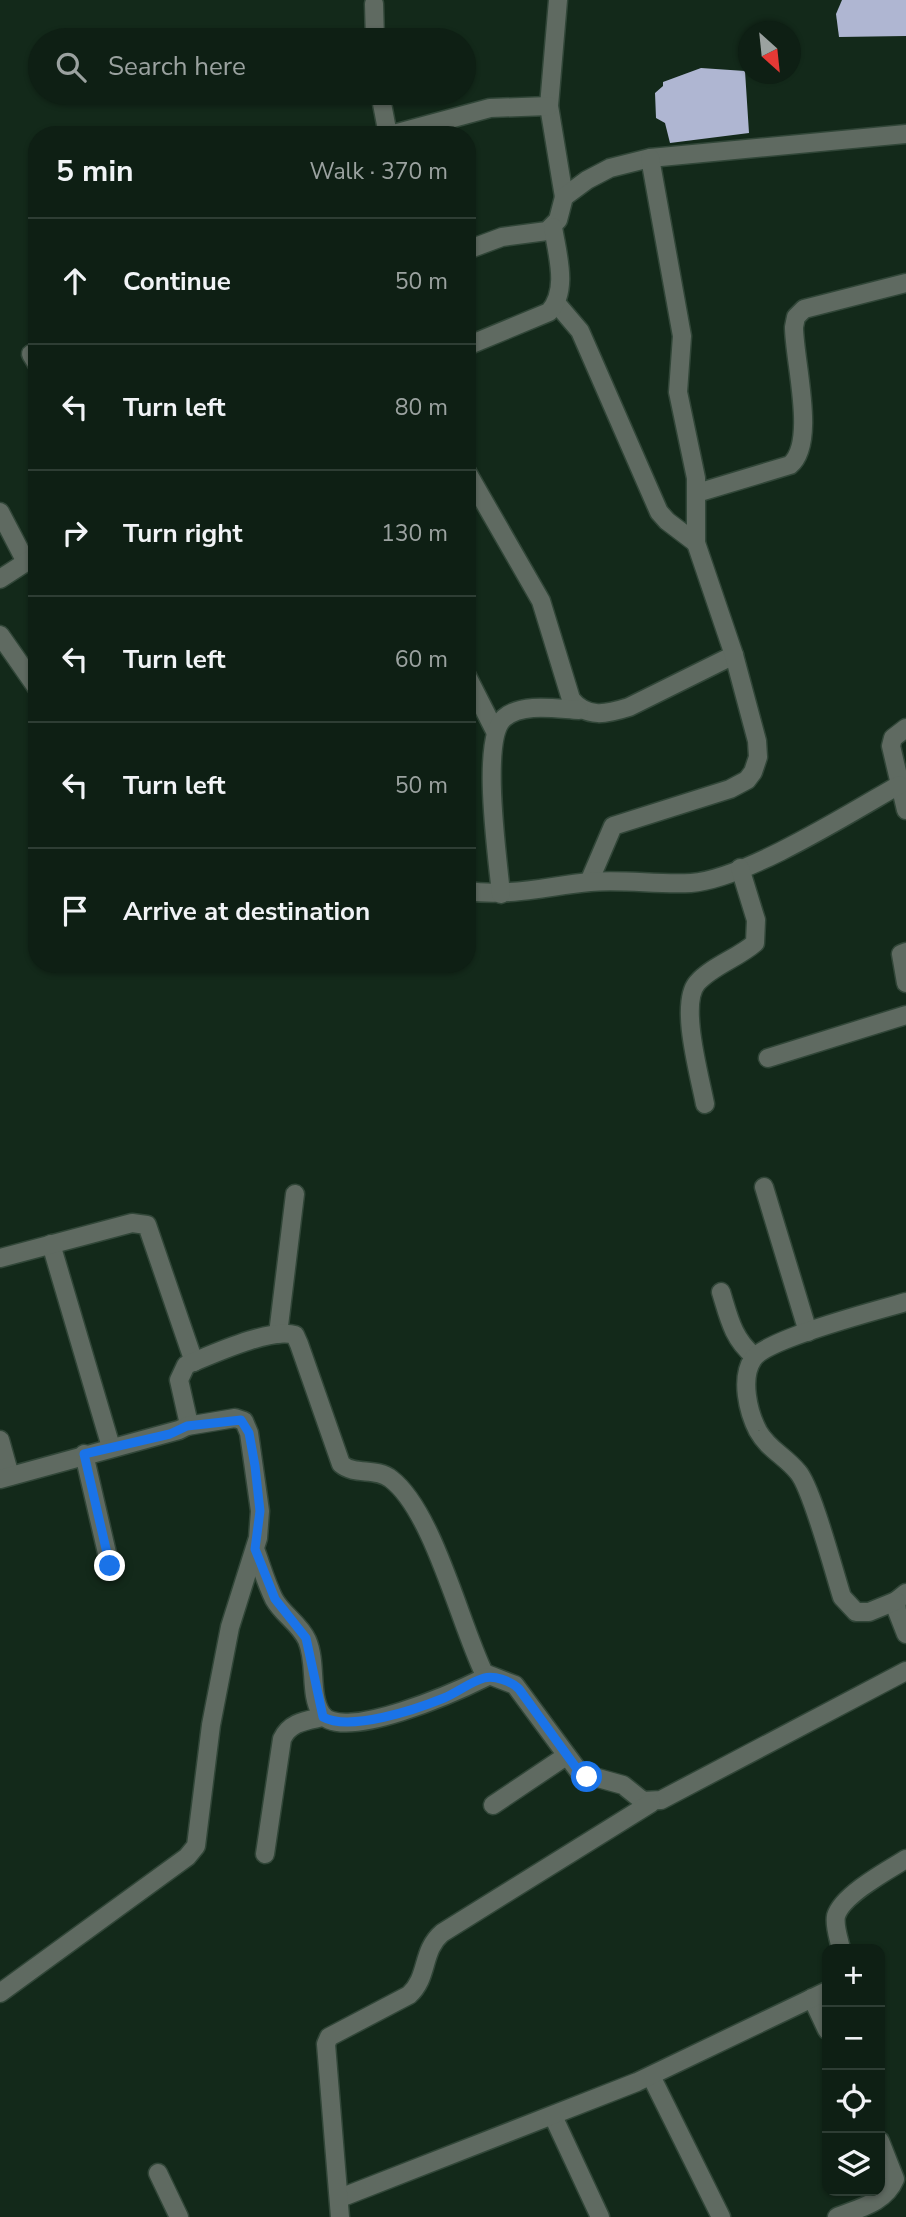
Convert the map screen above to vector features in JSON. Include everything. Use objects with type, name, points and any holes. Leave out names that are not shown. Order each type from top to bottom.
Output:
[{"type":"street","points":[[476,342],[549,312],[557,304],[560,280],[553,227],[564,197],[549,106],[558,0]]},
{"type":"street","points":[[374,4],[375,28]]},
{"type":"street","points":[[383,105],[387,126]]},
{"type":"street","points":[[422,126],[489,108],[549,106]]},
{"type":"street","points":[[564,197],[587,180],[610,168],[650,158],[906,134]]},
{"type":"street","points":[[589,882],[613,826],[730,789],[747,780],[758,757],[755,724],[696,543],[694,517],[697,493],[678,393],[681,336],[650,158]]},
{"type":"street","points":[[476,247],[502,237],[540,233],[553,227]]},
{"type":"street","points":[[697,493],[790,465],[798,459],[804,437],[794,327],[796,317],[804,309],[906,283]]},
{"type":"street","points":[[557,304],[580,331],[659,512],[696,543]]},
{"type":"street","points":[[476,488],[541,601],[571,699],[579,709]]},
{"type":"street","points":[[0,512],[28,553]]},
{"type":"street","points":[[0,579],[28,562]]},
{"type":"street","points":[[0,635],[28,675]]},
{"type":"street","points":[[501,894],[491,770],[495,731],[504,718],[516,712],[579,709],[592,714],[611,713],[629,707],[734,655]]},
{"type":"street","points":[[476,694],[495,731]]},
{"type":"street","points":[[906,728],[893,738],[891,746],[906,810]]},
{"type":"street","points":[[476,892],[501,894],[619,880],[692,883],[740,868],[828,825],[900,785]]},
{"type":"street","points":[[705,1104],[692,1034],[691,992],[698,982],[755,943],[756,920],[740,868]]},
{"type":"street","points":[[906,952],[901,954],[906,983]]},
{"type":"street","points":[[768,1058],[906,1015]]},
{"type":"street","points":[[764,1187],[808,1332]]},
{"type":"street","points":[[278,1334],[296,1194]]},
{"type":"street","points":[[0,1258],[132,1223],[147,1225],[194,1362]]},
{"type":"street","points":[[51,1244],[111,1447]]},
{"type":"street","points":[[721,1292],[733,1333],[740,1345],[754,1356]]},
{"type":"street","points":[[901,1597],[869,1612],[856,1612],[842,1597],[799,1473],[769,1448],[751,1415],[747,1371],[754,1356],[808,1332],[906,1301]]},
{"type":"street","points":[[187,1426],[188,1413],[179,1380],[181,1371],[194,1362],[278,1334],[295,1335],[341,1464],[348,1470],[379,1473],[391,1479],[415,1510],[496,1679],[519,1689],[580,1773],[616,1782],[643,1801],[652,1803]]},
{"type":"street","points":[[0,1440],[5,1477],[84,1454],[170,1434],[187,1426],[235,1418],[246,1424],[260,1511],[255,1549],[230,1627],[211,1725],[197,1846],[187,1857],[0,1993]]},
{"type":"street","points":[[84,1454],[110,1566]]},
{"type":"street","points":[[255,1549],[275,1599],[306,1638],[323,1717]]},
{"type":"street","points":[[901,1597],[897,1611],[906,1634]]},
{"type":"street","points":[[340,2217],[326,2044],[329,2037],[409,1995],[420,1986],[427,1951],[442,1933],[652,1803],[906,1671]]},
{"type":"street","points":[[265,1854],[282,1739],[286,1729],[294,1724],[323,1717],[330,1721],[360,1721],[399,1712],[496,1679]]},
{"type":"street","points":[[493,1805],[566,1756]]},
{"type":"street","points":[[840,1944],[836,1916],[842,1906],[850,1897],[906,1859]]},
{"type":"street","points":[[340,2198],[651,2076],[820,1995]]},
{"type":"street","points":[[651,2076],[721,2217]]},
{"type":"street","points":[[553,2116],[600,2217]]},
{"type":"street","points":[[885,2154],[895,2179],[885,2194]]},
{"type":"street","points":[[159,2173],[179,2217]]},
{"type":"street","points":[[837,2217],[883,2196]]},
{"type":"building","points":[[842,0],[906,0],[906,36],[839,37],[836,14]]},
{"type":"building","points":[[701,68],[738,71],[738,84],[746,84],[749,133],[670,143],[665,123],[656,118],[655,93],[663,86],[663,82]]},
{"type":"route","points":[[110,1566],[84,1454],[170,1434],[187,1426],[235,1418],[244,1421],[255,1466],[260,1511],[255,1549],[275,1599],[306,1638],[312,1653],[318,1707],[323,1717],[330,1721],[360,1721],[444,1698],[486,1677],[509,1681],[519,1689],[561,1751],[580,1773],[587,1777]]}]
